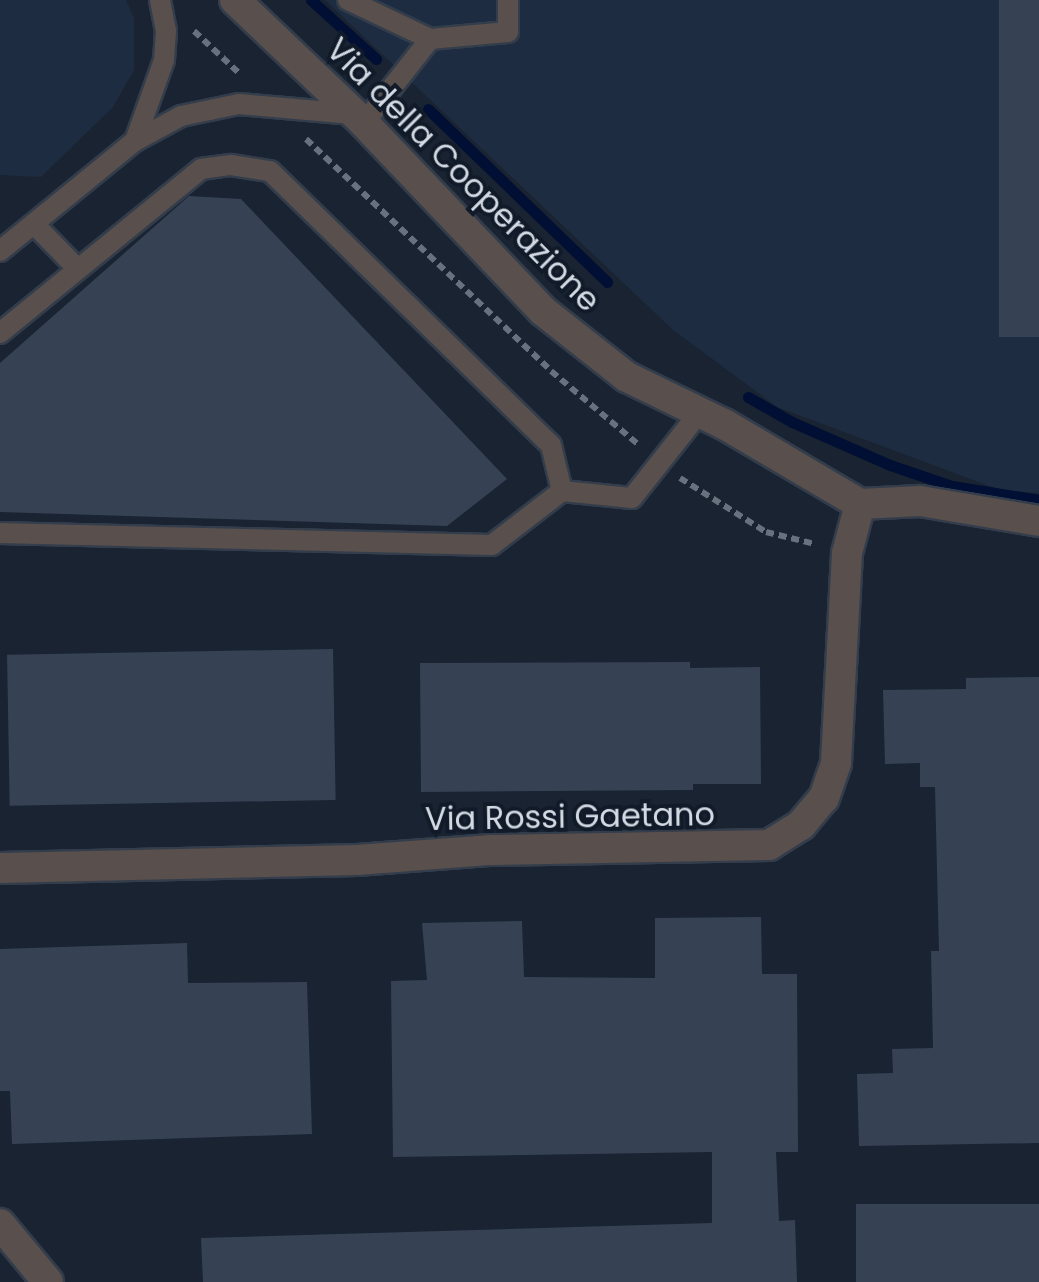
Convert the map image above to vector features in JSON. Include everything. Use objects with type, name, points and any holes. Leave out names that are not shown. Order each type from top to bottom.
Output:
[{"type":"street","name":"Via della Cooperazione","points":[[235,0],[358,118],[543,311],[627,377],[700,412],[860,504]]},
{"type":"street","points":[[860,504],[920,501],[1039,521]]},
{"type":"street","name":"Via Rossi Gaetano","points":[[0,868],[358,860],[489,850],[769,845],[801,825],[824,798],[836,763],[847,553],[860,504]]},
{"type":"street","points":[[0,1224],[48,1282]]},
{"type":"lane","points":[[135,141],[164,60],[166,31],[160,0]]},
{"type":"lane","points":[[348,0],[430,40],[508,32],[508,0]]},
{"type":"lane","points":[[0,251],[135,141],[181,116],[225,106],[358,118],[430,40]]},
{"type":"lane","points":[[0,333],[76,267],[201,169],[231,164],[270,171],[552,444],[562,492]]},
{"type":"lane","points":[[34,224],[76,267]]},
{"type":"lane","points":[[0,533],[492,546],[562,492],[632,498],[700,412]]},
{"type":"path","points":[[181,19],[250,84]]},
{"type":"path","points":[[362,194],[551,371],[644,450]]},
{"type":"path","points":[[682,480],[766,532],[800,540]]},
{"type":"shaded area","points":[[0,0],[126,0],[134,18],[134,70],[113,107],[41,177],[0,175]]},
{"type":"shaded area","points":[[325,0],[1039,0],[1039,493],[1003,491],[777,407],[672,329]]},
{"type":"building","points":[[999,0],[1039,0],[1039,337],[999,337]]},
{"type":"building","points":[[189,196],[241,199],[507,479],[447,526],[0,512],[0,363]]},
{"type":"building","points":[[333,649],[336,800],[10,806],[7,655]]},
{"type":"building","points":[[690,662],[690,668],[760,667],[761,784],[693,784],[693,790],[421,792],[420,663]]},
{"type":"building","points":[[1039,677],[1039,1143],[859,1146],[857,1074],[893,1073],[892,1049],[933,1048],[931,951],[939,951],[935,787],[920,787],[920,763],[885,764],[883,690],[966,689],[966,678]]},
{"type":"building","points":[[761,917],[762,974],[797,974],[798,1152],[776,1152],[779,1221],[795,1220],[797,1282],[203,1282],[201,1238],[712,1223],[712,1152],[393,1157],[391,981],[427,980],[422,923],[522,921],[524,977],[655,978],[655,918]]},
{"type":"building","points":[[187,943],[188,983],[307,982],[312,1134],[12,1144],[10,1091],[0,1091],[0,949]]},
{"type":"building","points":[[856,1204],[1039,1204],[1039,1282],[856,1282]]},
{"type":"waterway","points":[[311,0],[376,59]]},
{"type":"waterway","points":[[428,109],[607,282]]},
{"type":"waterway","points":[[748,397],[792,422],[890,465],[952,486],[1039,500]]}]
